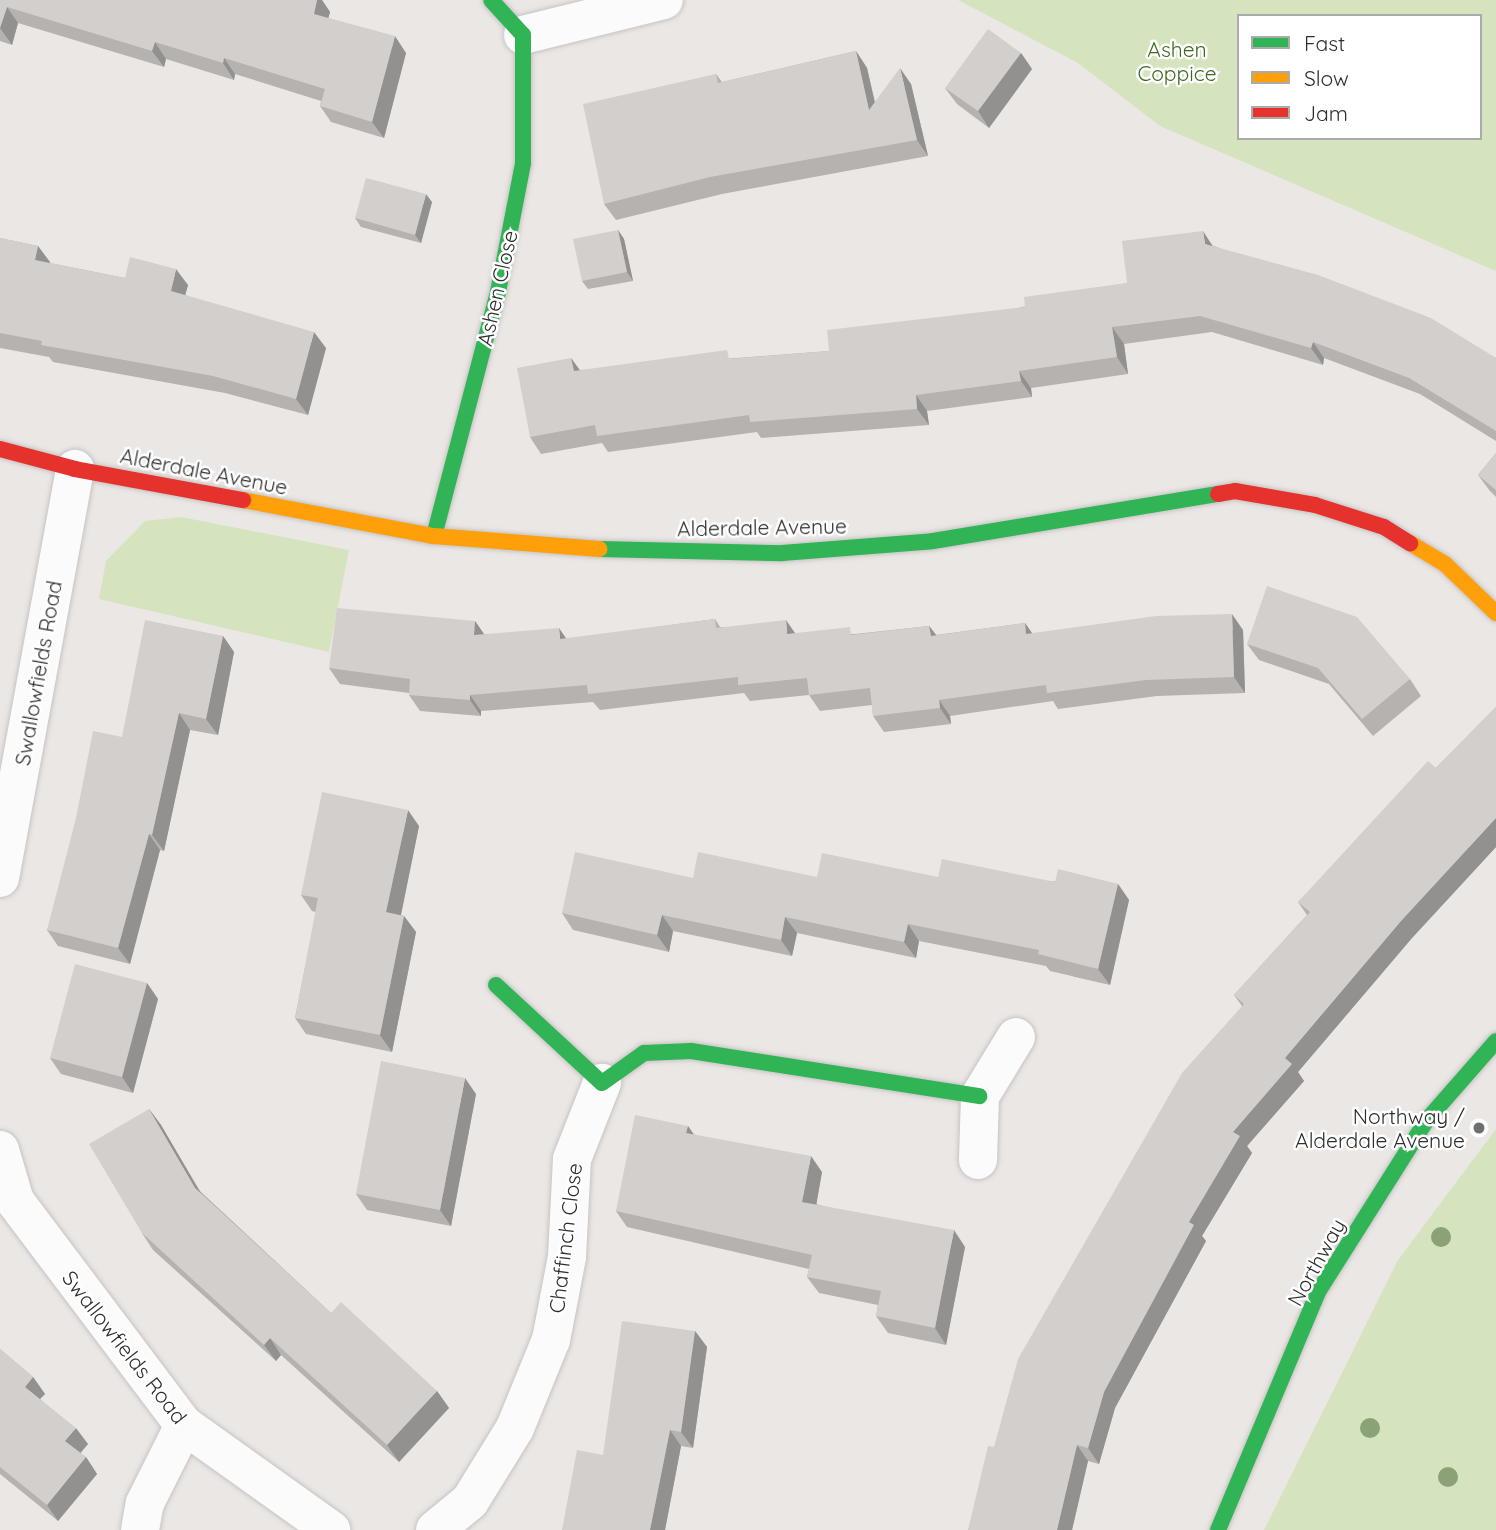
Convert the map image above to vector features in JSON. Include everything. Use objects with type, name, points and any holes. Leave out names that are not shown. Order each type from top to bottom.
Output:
[{"type":"street","points":[[491,0],[523,36],[664,0]]},
{"type":"street","name":"Ashen Close","points":[[434,536],[498,292],[523,163],[523,36]]},
{"type":"street","name":"Alderdale Avenue","points":[[0,449],[75,469],[434,536],[582,549],[782,553],[933,541],[1235,491],[1315,505],[1384,527],[1445,564],[1496,613]]},
{"type":"street","name":"Swallowfields Road","points":[[0,878],[75,469]]},
{"type":"street","points":[[496,985],[602,1083],[644,1054],[691,1051],[981,1096]]},
{"type":"street","points":[[978,1160],[981,1096],[1016,1037]]},
{"type":"street","name":"Northway","points":[[1218,1530],[1318,1292],[1426,1121],[1496,1041]]},
{"type":"street","name":"Chaffinch Close","points":[[435,1530],[470,1501],[514,1428],[551,1340],[567,1256],[572,1159],[602,1083]]},
{"type":"street","name":"Swallowfields Road","points":[[0,1150],[15,1201],[184,1425],[331,1530]]},
{"type":"street","points":[[140,1530],[145,1503],[184,1425]]},
{"type":"green space","name":"Ashen Coppice","points":[[958,0],[1496,0],[1496,271],[1160,126],[1078,63]]},
{"type":"green space","points":[[181,517],[349,550],[329,652],[99,599],[106,561],[145,521]]},
{"type":"green space","points":[[1496,1129],[1496,1530],[1264,1530],[1398,1260]]},
{"type":"building","points":[[0,0],[317,0],[314,14],[395,36],[372,122],[320,106],[325,89],[224,58],[223,63],[155,42],[152,51],[7,7],[0,28]]},
{"type":"building","points":[[988,29],[1021,53],[978,111],[945,88]]},
{"type":"building","points":[[856,51],[869,110],[900,68],[917,140],[710,177],[604,204],[583,104],[716,74],[718,83]]},
{"type":"building","points":[[366,178],[426,194],[415,235],[355,218]]},
{"type":"building","points":[[618,230],[627,272],[582,281],[573,239]]},
{"type":"building","points":[[1203,231],[1205,244],[1318,275],[1431,318],[1496,358],[1496,431],[1409,378],[1313,342],[1311,348],[1200,316],[1112,327],[1117,357],[1019,371],[1021,381],[916,395],[917,409],[750,422],[749,415],[597,436],[595,425],[530,437],[517,368],[571,358],[574,371],[727,350],[729,359],[829,351],[827,330],[1025,307],[1024,297],[1127,283],[1122,241]]},
{"type":"building","points":[[0,238],[38,246],[35,260],[125,278],[130,257],[176,269],[171,291],[314,332],[296,399],[213,376],[41,345],[42,341],[0,333]]},
{"type":"building","points":[[1496,453],[1496,490],[1478,475]]},
{"type":"building","points":[[1267,586],[1357,617],[1410,679],[1362,719],[1318,668],[1247,644]]},
{"type":"building","points":[[337,608],[475,621],[474,635],[559,628],[560,639],[715,619],[716,628],[786,620],[787,634],[850,627],[851,635],[929,626],[931,636],[1025,623],[1026,634],[1156,616],[1232,614],[1234,677],[1146,680],[1047,693],[1046,685],[939,700],[940,708],[873,716],[870,688],[809,695],[807,678],[738,685],[738,677],[588,694],[587,685],[470,695],[470,700],[409,695],[410,679],[329,668]]},
{"type":"building","points":[[145,620],[223,636],[206,719],[179,713],[152,835],[149,834],[118,948],[47,930],[76,818],[93,731],[122,737]]},
{"type":"building","points":[[1496,707],[1496,818],[1401,921],[1285,1058],[1292,1064],[1233,1132],[1240,1136],[1189,1222],[1194,1225],[1104,1392],[1088,1448],[1077,1445],[1057,1530],[968,1530],[988,1446],[994,1447],[1018,1359],[1182,1073],[1244,1004],[1234,995],[1310,912],[1298,902],[1428,761],[1436,768]]},
{"type":"building","points":[[322,792],[408,810],[386,912],[404,916],[380,1035],[295,1018],[318,898],[301,895]]},
{"type":"building","points":[[575,852],[693,878],[698,852],[817,877],[822,853],[938,877],[942,859],[1055,882],[1058,869],[1118,884],[1098,969],[1038,954],[1039,950],[908,924],[904,942],[785,917],[781,940],[662,915],[657,935],[562,913]]},
{"type":"building","points":[[75,964],[147,983],[122,1077],[50,1058]]},
{"type":"building","points":[[381,1061],[465,1078],[440,1210],[356,1194]]},
{"type":"building","points":[[149,1109],[195,1188],[331,1313],[341,1302],[437,1391],[387,1445],[270,1338],[264,1345],[142,1233],[89,1144]]},
{"type":"building","points":[[635,1115],[688,1126],[686,1133],[811,1156],[802,1202],[954,1230],[935,1328],[876,1316],[881,1291],[807,1277],[812,1255],[616,1211]]},
{"type":"building","points":[[622,1321],[695,1331],[681,1432],[670,1430],[650,1530],[562,1530],[577,1450],[603,1455]]},
{"type":"building","points":[[0,1349],[33,1377],[25,1387],[76,1428],[65,1441],[86,1457],[47,1505],[0,1467]]},
{"type":"traffic: fast","points":[[434,536],[498,292],[523,163],[523,35],[491,0]]},
{"type":"traffic: fast","points":[[599,549],[782,553],[933,541],[1218,494]]},
{"type":"traffic: fast","points":[[496,985],[602,1083],[644,1053],[691,1051],[980,1096]]},
{"type":"traffic: fast","points":[[1218,1530],[1318,1292],[1426,1121],[1496,1041]]},
{"type":"traffic: slow","points":[[243,500],[434,536],[599,549]]},
{"type":"traffic: slow","points":[[1410,543],[1445,564],[1496,613]]},
{"type":"traffic: jam","points":[[0,449],[75,469],[243,500]]},
{"type":"traffic: jam","points":[[1218,494],[1235,491],[1315,505],[1384,527],[1410,543]]},
{"type":"place","name":"Northway / Alderdale Avenue","points":[[1479,1128]]}]
